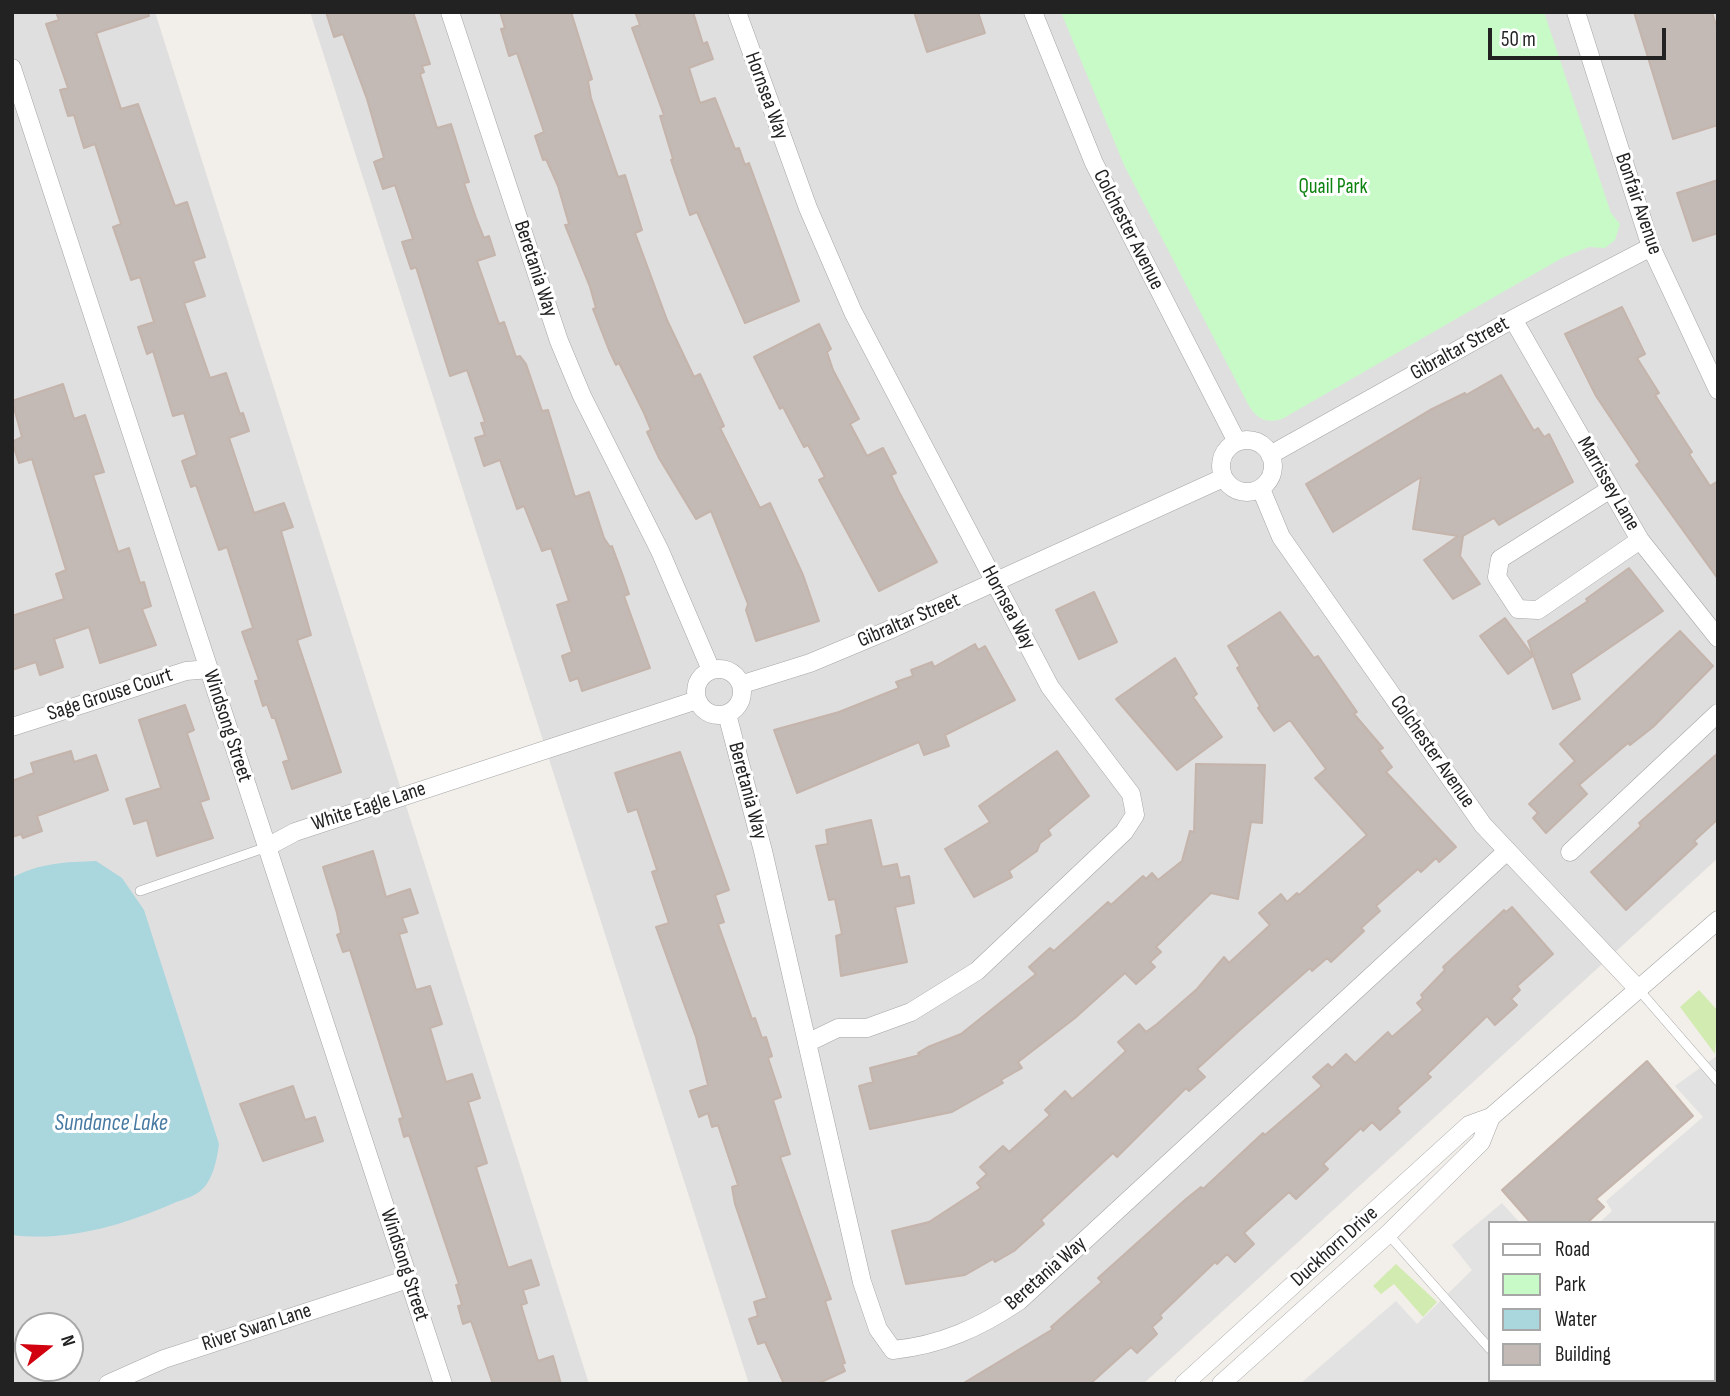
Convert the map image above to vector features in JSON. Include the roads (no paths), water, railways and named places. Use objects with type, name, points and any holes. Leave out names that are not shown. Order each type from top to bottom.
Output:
[{"type":"street","name":"Beretania Way","points":[[450,12],[559,341],[582,396],[660,551],[711,670]]},
{"type":"street","name":"Hornsea Way","points":[[737,12],[808,208],[853,312],[1049,688],[1131,794],[1135,815],[1124,832],[977,971],[952,989],[911,1012],[867,1028],[838,1028],[807,1043]]},
{"type":"street","name":"Colchester Avenue","points":[[1033,12],[1094,163],[1237,442]]},
{"type":"street","name":"Bonfair Avenue","points":[[1576,12],[1651,247],[1718,390]]},
{"type":"street","name":"Windsong Street","points":[[12,68],[18,103],[209,669],[443,1384]]},
{"type":"street","name":"Gibraltar Street","points":[[1270,455],[1513,319],[1651,247]]},
{"type":"street","name":"Marrissey Lane","points":[[1513,319],[1640,540],[1718,638]]},
{"type":"street","points":[[1254,440],[1262,444],[1270,455],[1272,476],[1261,489],[1252,492],[1236,490],[1223,478],[1221,461],[1229,446],[1237,442],[1254,440]]},
{"type":"street","name":"Gibraltar Street","points":[[743,684],[810,663],[994,583],[1223,478]]},
{"type":"street","name":"Colchester Avenue","points":[[1261,489],[1281,537],[1483,825],[1639,990]]},
{"type":"street","points":[[1609,490],[1500,559],[1497,577],[1518,609],[1538,610],[1640,540]]},
{"type":"street","name":"Sage Grouse Court","points":[[12,727],[186,671],[209,669]]},
{"type":"street","points":[[711,670],[732,672],[743,684],[738,706],[727,714],[711,714],[697,700],[699,680],[711,670]]},
{"type":"street","name":"White Eagle Lane","points":[[267,847],[295,832],[697,700]]},
{"type":"street","points":[[1570,852],[1718,713]]},
{"type":"street","name":"Beretania Way","points":[[727,714],[762,851],[849,1231],[878,1329],[892,1350],[925,1347],[987,1323],[1019,1301],[1507,851]]},
{"type":"street","name":"Duckhorn Drive","points":[[1184,1384],[1469,1125],[1491,1117],[1718,919]]},
{"type":"street","name":"Duckhorn Drive","points":[[1221,1384],[1388,1234],[1481,1142],[1491,1117]]},
{"type":"street","name":"River Swan Lane","points":[[108,1384],[164,1359],[408,1279]]},
{"type":"lane","points":[[140,891],[267,847]]},
{"type":"lane","points":[[1639,990],[1718,1081]]},
{"type":"lane","points":[[1388,1234],[1488,1347]]},
{"type":"water","name":"Sundance Lake","points":[[96,861],[122,878],[144,910],[219,1144],[217,1156],[204,1188],[190,1197],[155,1211],[115,1225],[74,1234],[33,1237],[12,1235],[12,878],[42,866]]},
{"type":"park label","name":"Quail Park","points":[[1333,188]]}]
